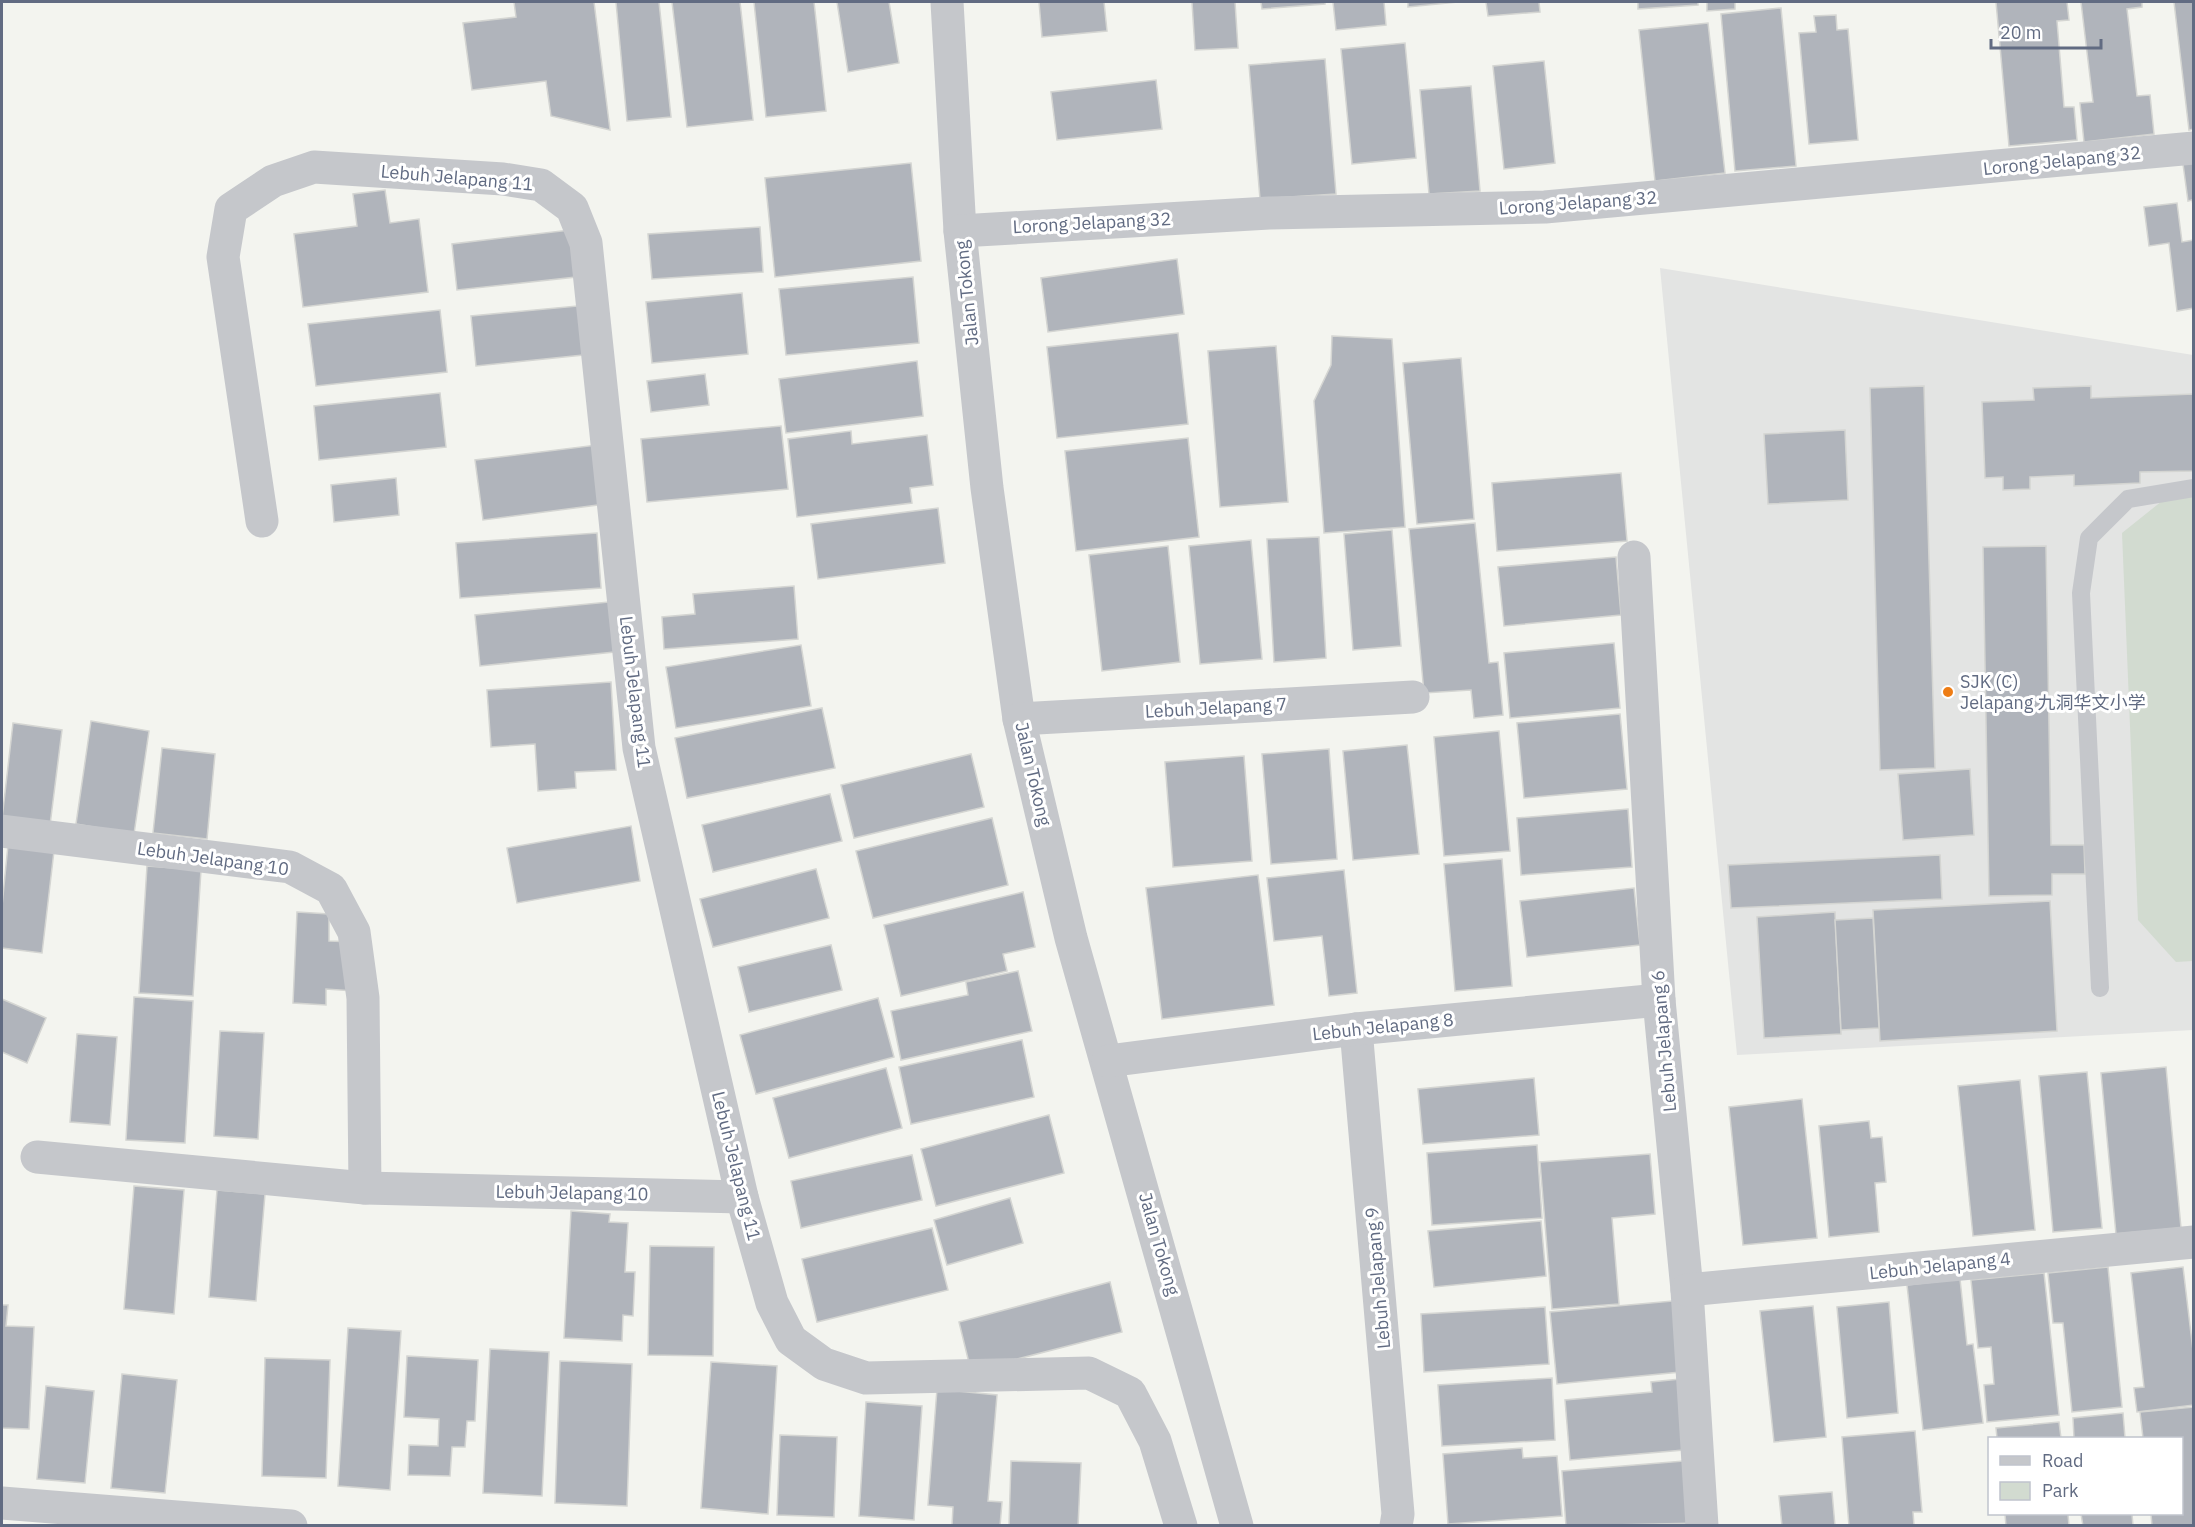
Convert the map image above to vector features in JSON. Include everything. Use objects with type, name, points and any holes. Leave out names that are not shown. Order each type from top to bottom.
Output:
[{"type":"street","name":"Jalan Tokong","points":[[947,2],[960,231],[987,488],[1019,719],[1071,938],[1108,1061],[1238,1526]]},
{"type":"street","name":"Lorong Jelapang 32","points":[[960,231],[1269,213],[1545,207],[2193,148]]},
{"type":"street","name":"Lebuh Jelapang 11","points":[[262,521],[224,257],[231,209],[273,181],[314,167],[503,179],[541,185],[572,208],[586,243],[639,748],[742,1197],[772,1303],[791,1340],[824,1365],[866,1378],[1089,1373],[1130,1393],[1155,1441],[1181,1526]]},
{"type":"street","name":"Lebuh Jelapang 6","points":[[1634,557],[1659,1000],[1687,1290],[1702,1526]]},
{"type":"street","name":"Lebuh Jelapang 7","points":[[1019,719],[1413,697]]},
{"type":"street","name":"Lebuh Jelapang 10","points":[[2,831],[290,867],[331,889],[354,932],[363,998],[365,1188]]},
{"type":"street","name":"Lebuh Jelapang 8","points":[[1108,1061],[1356,1029],[1659,1000]]},
{"type":"street","name":"Lebuh Jelapang 9","points":[[1356,1029],[1398,1514],[1396,1526]]},
{"type":"street","name":"Lebuh Jelapang 10","points":[[37,1157],[365,1188],[742,1197]]},
{"type":"street","name":"Lebuh Jelapang 4","points":[[1687,1290],[2193,1242]]},
{"type":"street","points":[[2,1503],[291,1526]]},
{"type":"lane","points":[[2100,987],[2081,593],[2089,538],[2128,499],[2193,488]]},
{"type":"shaded area","name":"SJK (C) Jelapang 九洞华文小学","points":[[1660,268],[2193,355],[2193,1030],[1737,1055]]},
{"type":"green space","points":[[2167,497],[2193,497],[2193,961],[2176,962],[2138,920],[2122,533]]},
{"type":"building","points":[[514,2],[594,2],[610,130],[551,116],[546,81],[472,90],[463,23],[516,17]]},
{"type":"building","points":[[616,2],[659,2],[671,117],[627,121]]},
{"type":"building","points":[[672,2],[740,2],[753,120],[687,127]]},
{"type":"building","points":[[754,2],[814,2],[826,111],[766,117]]},
{"type":"building","points":[[837,2],[889,2],[899,63],[848,72]]},
{"type":"building","points":[[1039,2],[1104,2],[1107,31],[1042,37]]},
{"type":"building","points":[[1192,2],[1235,2],[1238,48],[1195,50]]},
{"type":"building","points":[[1261,2],[1325,2],[1325,4],[1262,9]]},
{"type":"building","points":[[1333,2],[1384,2],[1386,25],[1336,30]]},
{"type":"building","points":[[1408,2],[1458,2],[1408,7]]},
{"type":"building","points":[[1486,2],[1539,2],[1540,12],[1488,16]]},
{"type":"building","points":[[1638,2],[1698,2],[1698,5],[1638,9]]},
{"type":"building","points":[[1707,2],[1735,2],[1735,9],[1707,11]]},
{"type":"building","points":[[1996,2],[2067,2],[2069,20],[2057,21],[2064,107],[2074,107],[2077,140],[2009,146]]},
{"type":"building","points":[[2081,2],[2142,2],[2142,7],[2127,9],[2137,96],[2150,95],[2154,134],[2084,142],[2080,103],[2093,102]]},
{"type":"building","points":[[2174,2],[2194,2],[2194,129],[2189,130]]},
{"type":"building","points":[[1781,8],[1796,166],[1735,171],[1721,14]]},
{"type":"building","points":[[1836,15],[1837,30],[1848,29],[1858,140],[1809,144],[1799,33],[1816,32],[1814,16]]},
{"type":"building","points":[[1708,23],[1725,173],[1655,181],[1639,30]]},
{"type":"building","points":[[1405,43],[1416,158],[1352,164],[1341,49]]},
{"type":"building","points":[[1325,59],[1336,194],[1260,199],[1249,65]]},
{"type":"building","points":[[1544,61],[1555,163],[1504,169],[1493,66]]},
{"type":"building","points":[[1156,80],[1162,129],[1057,140],[1051,92]]},
{"type":"building","points":[[1471,86],[1480,191],[1429,194],[1420,90]]},
{"type":"building","points":[[911,163],[921,261],[775,277],[765,178]]},
{"type":"building","points":[[2194,163],[2194,209],[2192,200],[2188,201],[2183,164]]},
{"type":"building","points":[[385,190],[390,223],[419,219],[428,292],[303,307],[294,234],[357,226],[353,194]]},
{"type":"building","points":[[2177,203],[2182,242],[2194,240],[2194,308],[2177,311],[2169,243],[2149,246],[2144,207]]},
{"type":"building","points":[[760,227],[763,272],[652,279],[648,234]]},
{"type":"building","points":[[570,230],[576,277],[457,290],[452,244]]},
{"type":"building","points":[[1177,259],[1184,314],[1048,332],[1041,278]]},
{"type":"building","points":[[913,277],[919,343],[786,355],[779,289]]},
{"type":"building","points":[[742,293],[748,354],[652,363],[646,302]]},
{"type":"building","points":[[588,305],[593,354],[476,366],[471,316]]},
{"type":"building","points":[[440,310],[447,372],[316,386],[308,324]]},
{"type":"building","points":[[1178,333],[1188,424],[1057,438],[1047,347]]},
{"type":"building","points":[[1332,336],[1392,339],[1405,527],[1324,533],[1314,401],[1331,365]]},
{"type":"building","points":[[1276,346],[1288,502],[1220,507],[1208,351]]},
{"type":"building","points":[[1461,358],[1474,519],[1417,524],[1403,363]]},
{"type":"building","points":[[917,361],[923,416],[786,433],[779,379]]},
{"type":"building","points":[[705,374],[709,405],[651,412],[647,381]]},
{"type":"building","points":[[1924,386],[1935,768],[1880,770],[1870,388]]},
{"type":"building","points":[[2091,386],[2091,398],[2194,394],[2194,471],[2140,472],[2140,483],[2074,486],[2074,475],[2030,477],[2030,489],[2003,490],[2003,477],[1985,478],[1982,402],[2034,400],[2033,388]]},
{"type":"building","points":[[440,393],[446,447],[319,460],[314,406]]},
{"type":"building","points":[[781,426],[788,489],[647,502],[641,439]]},
{"type":"building","points":[[1845,430],[1848,500],[1768,504],[1764,434]]},
{"type":"building","points":[[851,431],[852,444],[927,435],[933,485],[910,488],[912,503],[797,517],[788,439]]},
{"type":"building","points":[[1188,438],[1199,537],[1076,551],[1065,451]]},
{"type":"building","points":[[605,444],[613,503],[483,520],[475,460]]},
{"type":"building","points":[[1621,473],[1627,541],[1497,551],[1492,483]]},
{"type":"building","points":[[396,478],[399,515],[334,522],[331,485]]},
{"type":"building","points":[[938,508],[945,563],[818,579],[811,524]]},
{"type":"building","points":[[1475,523],[1489,663],[1498,662],[1503,715],[1474,718],[1471,690],[1424,693],[1409,529]]},
{"type":"building","points":[[1392,530],[1401,646],[1353,650],[1344,534]]},
{"type":"building","points":[[597,533],[601,588],[460,598],[456,543]]},
{"type":"building","points":[[1319,537],[1326,658],[1274,662],[1267,539]]},
{"type":"building","points":[[1251,540],[1262,659],[1200,664],[1189,546]]},
{"type":"building","points":[[1168,546],[1180,662],[1102,671],[1089,555]]},
{"type":"building","points":[[2046,546],[2051,845],[2084,845],[2085,874],[2052,874],[2052,895],[1989,896],[1983,547]]},
{"type":"building","points":[[1616,557],[1621,615],[1504,626],[1498,567]]},
{"type":"building","points":[[794,586],[798,639],[664,649],[662,617],[695,614],[693,594]]},
{"type":"building","points":[[619,601],[624,651],[480,666],[475,615]]},
{"type":"building","points":[[1614,643],[1620,708],[1510,718],[1504,653]]},
{"type":"building","points":[[801,645],[811,706],[676,728],[666,667]]},
{"type":"building","points":[[611,682],[616,770],[575,772],[576,788],[538,791],[535,744],[491,747],[487,690]]},
{"type":"building","points":[[822,708],[835,768],[687,798],[675,738]]},
{"type":"building","points":[[1620,714],[1627,789],[1524,798],[1517,723]]},
{"type":"building","points":[[91,721],[149,731],[134,834],[76,824]]},
{"type":"building","points":[[13,723],[62,730],[50,825],[2,819]]},
{"type":"building","points":[[1499,731],[1510,851],[1444,856],[1434,737]]},
{"type":"building","points":[[1407,745],[1419,854],[1353,860],[1343,751]]},
{"type":"building","points":[[162,748],[215,754],[207,839],[153,833]]},
{"type":"building","points":[[1329,749],[1337,859],[1271,864],[1262,754]]},
{"type":"building","points":[[971,754],[984,807],[854,838],[841,785]]},
{"type":"building","points":[[1244,756],[1252,861],[1173,867],[1165,762]]},
{"type":"building","points":[[1970,769],[1974,835],[1903,840],[1898,774]]},
{"type":"building","points":[[830,794],[842,841],[713,872],[702,825]]},
{"type":"building","points":[[1628,809],[1632,867],[1521,875],[1517,818]]},
{"type":"building","points":[[992,818],[1008,885],[873,918],[856,851]]},
{"type":"building","points":[[631,826],[640,881],[517,903],[507,848]]},
{"type":"building","points":[[8,845],[54,851],[42,953],[2,948],[2,906]]},
{"type":"building","points":[[1940,855],[1942,899],[1731,908],[1728,865]]},
{"type":"building","points":[[1502,859],[1512,986],[1455,991],[1444,864]]},
{"type":"building","points":[[147,866],[201,870],[193,996],[139,993]]},
{"type":"building","points":[[816,869],[829,918],[713,947],[700,899]]},
{"type":"building","points":[[1344,870],[1357,993],[1329,996],[1322,936],[1274,941],[1267,878]]},
{"type":"building","points":[[1258,875],[1274,1005],[1162,1019],[1146,888]]},
{"type":"building","points":[[1634,888],[1640,945],[1527,957],[1520,901]]},
{"type":"building","points":[[1023,892],[1035,947],[1003,954],[1007,971],[901,996],[884,925]]},
{"type":"building","points":[[2050,901],[2057,1031],[1880,1041],[1873,910]]},
{"type":"building","points":[[297,912],[329,914],[329,941],[356,942],[354,991],[326,989],[326,1005],[293,1003]]},
{"type":"building","points":[[1835,912],[1841,1034],[1764,1038],[1757,917]]},
{"type":"building","points":[[1873,918],[1879,1028],[1841,1030],[1835,920]]},
{"type":"building","points":[[831,945],[842,990],[749,1012],[738,967]]},
{"type":"building","points":[[1018,971],[1032,1031],[901,1060],[891,1011],[968,995],[966,982]]},
{"type":"building","points":[[134,997],[193,1001],[185,1143],[126,1140]]},
{"type":"building","points":[[878,998],[894,1057],[756,1094],[740,1035]]},
{"type":"building","points":[[2,999],[46,1018],[27,1063],[2,1052]]},
{"type":"building","points":[[220,1031],[264,1033],[258,1139],[214,1136]]},
{"type":"building","points":[[77,1034],[117,1037],[110,1125],[70,1122]]},
{"type":"building","points":[[1022,1040],[1034,1097],[911,1124],[899,1067]]},
{"type":"building","points":[[2166,1067],[2181,1228],[2116,1234],[2101,1073]]},
{"type":"building","points":[[886,1068],[902,1128],[789,1158],[773,1098]]},
{"type":"building","points":[[2087,1072],[2102,1228],[2053,1232],[2039,1076]]},
{"type":"building","points":[[1534,1078],[1539,1135],[1423,1144],[1418,1089]]},
{"type":"building","points":[[2020,1080],[2035,1230],[1973,1236],[1958,1086]]},
{"type":"building","points":[[1802,1099],[1817,1238],[1743,1245],[1729,1107]]},
{"type":"building","points":[[1049,1115],[1064,1173],[936,1206],[921,1149]]},
{"type":"building","points":[[1869,1121],[1871,1138],[1882,1137],[1886,1182],[1875,1183],[1879,1232],[1829,1237],[1819,1126]]},
{"type":"building","points":[[1537,1145],[1542,1218],[1432,1225],[1427,1153]]},
{"type":"building","points":[[1650,1154],[1655,1214],[1612,1218],[1619,1304],[1552,1309],[1540,1162]]},
{"type":"building","points":[[912,1155],[922,1200],[801,1228],[791,1181]]},
{"type":"building","points":[[134,1186],[184,1190],[174,1314],[124,1309]]},
{"type":"building","points":[[217,1190],[265,1194],[256,1301],[209,1297]]},
{"type":"building","points":[[1010,1198],[1023,1243],[947,1265],[934,1220]]},
{"type":"building","points":[[571,1211],[610,1214],[609,1222],[628,1223],[625,1272],[635,1272],[633,1316],[623,1315],[622,1341],[564,1338]]},
{"type":"building","points":[[1541,1221],[1546,1276],[1434,1287],[1428,1231]]},
{"type":"building","points":[[932,1228],[948,1290],[817,1322],[802,1259]]},
{"type":"building","points":[[650,1246],[714,1247],[713,1356],[648,1355]]},
{"type":"building","points":[[2108,1267],[2122,1407],[2072,1412],[2063,1323],[2053,1323],[2048,1273]]},
{"type":"building","points":[[2183,1267],[2194,1359],[2194,1405],[2137,1412],[2134,1388],[2144,1387],[2131,1273]]},
{"type":"building","points":[[2044,1273],[2059,1415],[1987,1422],[1984,1385],[1994,1384],[1991,1347],[1978,1348],[1971,1280]]},
{"type":"building","points":[[1960,1279],[1967,1345],[1973,1344],[1983,1423],[1923,1430],[1907,1285]]},
{"type":"building","points":[[1110,1282],[1122,1332],[971,1371],[959,1322]]},
{"type":"building","points":[[1684,1300],[1691,1371],[1557,1384],[1550,1312]]},
{"type":"building","points":[[1889,1302],[1898,1413],[1847,1418],[1837,1307]]},
{"type":"building","points":[[2,1305],[8,1305],[6,1326],[34,1327],[29,1429],[2,1428]]},
{"type":"building","points":[[1813,1306],[1826,1437],[1774,1442],[1760,1311]]},
{"type":"building","points":[[1545,1307],[1549,1364],[1424,1372],[1421,1314]]},
{"type":"building","points":[[348,1328],[401,1331],[390,1490],[338,1486]]},
{"type":"building","points":[[490,1349],[549,1352],[542,1496],[483,1493]]},
{"type":"building","points":[[407,1356],[478,1360],[475,1421],[467,1421],[465,1447],[452,1447],[450,1476],[408,1475],[409,1445],[438,1446],[439,1419],[404,1417]]},
{"type":"building","points":[[265,1358],[330,1360],[326,1478],[262,1476]]},
{"type":"building","points":[[560,1361],[632,1364],[627,1506],[555,1503]]},
{"type":"building","points":[[711,1362],[777,1366],[768,1514],[701,1508]]},
{"type":"building","points":[[122,1374],[177,1380],[165,1493],[111,1488]]},
{"type":"building","points":[[1552,1378],[1555,1440],[1442,1446],[1438,1385]]},
{"type":"building","points":[[1690,1378],[1695,1449],[1570,1460],[1565,1400],[1652,1392],[1651,1382]]},
{"type":"building","points":[[46,1386],[94,1391],[85,1483],[37,1479]]},
{"type":"building","points":[[937,1389],[997,1395],[988,1501],[1002,1502],[1000,1526],[952,1526],[953,1507],[928,1505]]},
{"type":"building","points":[[866,1402],[922,1406],[914,1520],[859,1516]]},
{"type":"building","points":[[2194,1407],[2194,1526],[2152,1526],[2151,1515],[2183,1515],[2183,1437],[2143,1437],[2140,1412]]},
{"type":"building","points":[[2123,1413],[2125,1437],[2074,1437],[2073,1418]]},
{"type":"building","points":[[2059,1422],[2061,1437],[1997,1437],[1996,1428]]},
{"type":"building","points":[[1915,1431],[1922,1512],[1913,1512],[1914,1526],[1849,1526],[1842,1437]]},
{"type":"building","points":[[780,1435],[837,1437],[834,1517],[777,1515]]},
{"type":"building","points":[[1522,1448],[1523,1458],[1557,1456],[1562,1516],[1448,1524],[1443,1454]]},
{"type":"building","points":[[1696,1460],[1701,1523],[1566,1526],[1562,1471]]},
{"type":"building","points":[[1011,1461],[1081,1463],[1078,1526],[1009,1526]]},
{"type":"building","points":[[1832,1492],[1835,1526],[1782,1526],[1779,1496]]},
{"type":"building","points":[[2005,1515],[2068,1515],[2069,1526],[2006,1526]]},
{"type":"building","points":[[2081,1515],[2132,1515],[2133,1526],[2083,1526]]},
{"type":"place","name":"SJK (C) Jelapang 九洞华文小学","points":[[1948,692]]}]
